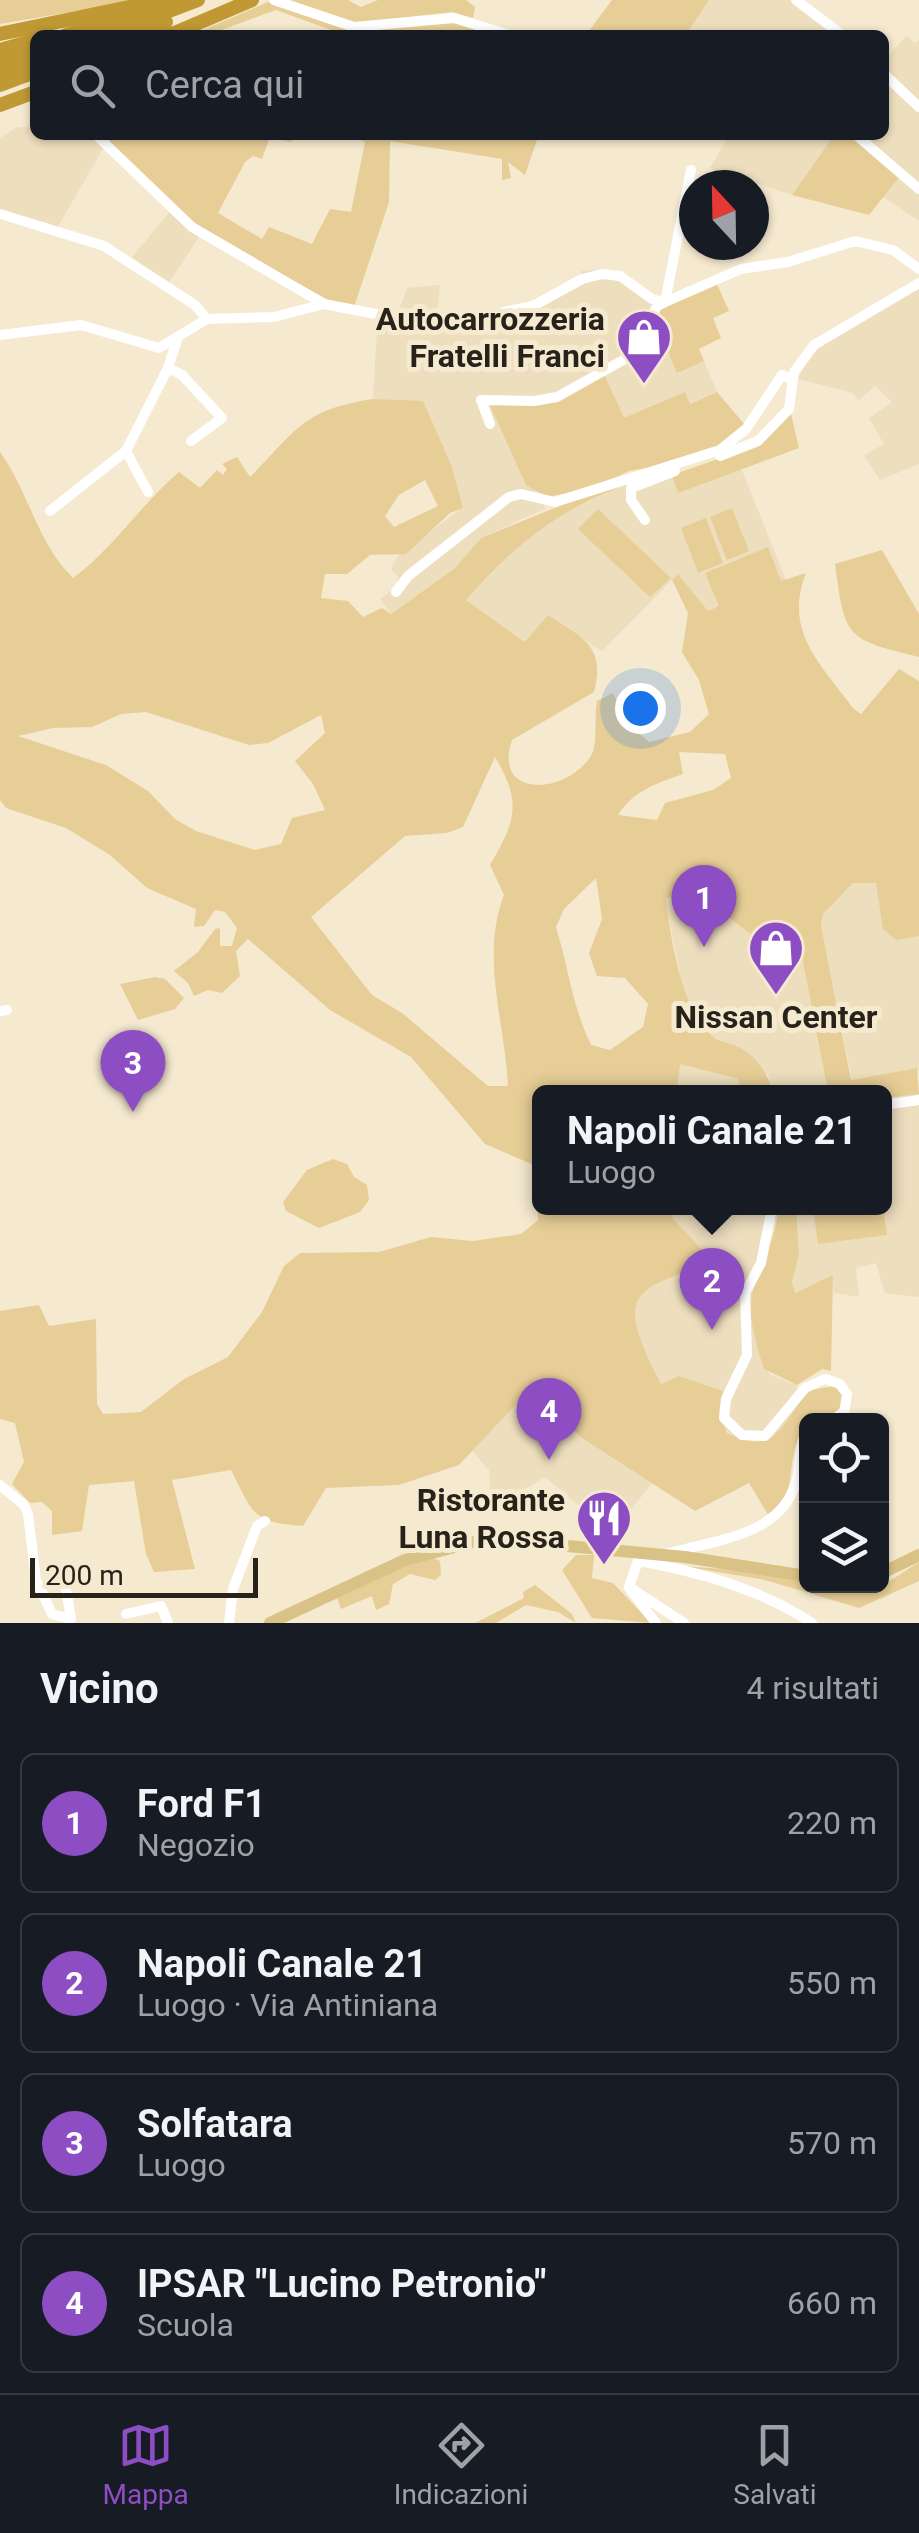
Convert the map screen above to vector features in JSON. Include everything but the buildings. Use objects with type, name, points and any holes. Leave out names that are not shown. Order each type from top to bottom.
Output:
[{"type":"highway","points":[[182,30],[252,0]]},
{"type":"highway","points":[[48,30],[70,17],[157,2],[191,3]]},
{"type":"highway","points":[[67,30],[157,2]]},
{"type":"highway","points":[[80,30],[157,2]]},
{"type":"highway","points":[[91,30],[157,2]]},
{"type":"highway","points":[[80,30],[157,2]]},
{"type":"highway","points":[[97,30],[191,3]]},
{"type":"highway","points":[[109,30],[191,3]]},
{"type":"highway","points":[[119,30],[191,3]]},
{"type":"highway","points":[[129,30],[191,3]]},
{"type":"highway","points":[[142,30],[191,3]]},
{"type":"highway","points":[[0,59],[30,41]]},
{"type":"highway","points":[[0,59],[30,48]]},
{"type":"highway","points":[[0,59],[30,55]]},
{"type":"highway","points":[[0,59],[30,55]]},
{"type":"highway","points":[[0,105],[30,94]]},
{"type":"main road","points":[[270,1623],[405,1560],[474,1542],[514,1541],[799,1575]]},
{"type":"main road","points":[[889,1570],[919,1555]]},
{"type":"street","points":[[274,0],[354,27],[454,18],[493,30]]},
{"type":"street","points":[[796,0],[835,30]]},
{"type":"street","points":[[889,79],[919,107]]},
{"type":"street","points":[[101,140],[192,227],[324,304],[439,324],[532,306],[582,278],[602,274],[620,276],[652,299],[666,302]]},
{"type":"street","points":[[862,140],[919,189]]},
{"type":"street","points":[[0,214],[104,246],[195,305],[207,319]]},
{"type":"street","points":[[666,302],[679,233]]},
{"type":"street","points":[[490,424],[480,400],[558,397],[634,354],[656,306],[741,269],[788,262],[855,241],[894,250],[919,269]]},
{"type":"street","points":[[645,520],[631,500],[631,488],[758,441],[789,408],[792,379],[814,345],[919,283]]},
{"type":"street","points":[[0,335],[81,325],[160,348],[207,319],[274,317],[324,304]]},
{"type":"street","points":[[50,511],[126,451],[168,368],[178,336]]},
{"type":"street","points":[[168,368],[182,376],[222,418],[191,441]]},
{"type":"street","points":[[396,592],[408,576],[509,496],[521,494],[556,502],[630,475],[720,450],[746,429],[782,374],[792,379]]},
{"type":"street","points":[[126,451],[148,492]]},
{"type":"street","points":[[892,1104],[919,1100]]},
{"type":"street","points":[[771,1215],[761,1263],[745,1292],[747,1355],[726,1399],[724,1418],[738,1433],[765,1436],[805,1388],[825,1379],[840,1384],[847,1394],[846,1409],[841,1413]]},
{"type":"street","points":[[659,1556],[775,1520],[799,1469]]},
{"type":"street","points":[[0,1485],[24,1505],[28,1514],[39,1593],[52,1614],[72,1621],[64,1576]]},
{"type":"street","points":[[230,1623],[233,1589],[257,1526],[264,1522]]},
{"type":"street","points":[[629,1587],[640,1557],[742,1590],[812,1623]]},
{"type":"street","points":[[629,1587],[656,1623]]},
{"type":"street","points":[[629,1587],[684,1623]]},
{"type":"street","points":[[126,1614],[164,1605],[168,1623]]},
{"type":"shaded area","points":[[0,0],[141,0],[0,24]]},
{"type":"shaded area","points":[[287,0],[348,0],[361,7],[378,0],[466,0],[475,7],[473,18],[452,12],[354,23]]},
{"type":"shaded area","points":[[612,0],[709,0],[689,30],[590,30]]},
{"type":"shaded area","points":[[709,0],[797,0],[833,30],[689,30]]},
{"type":"shaded area","points":[[270,1],[336,25],[447,21],[479,30],[331,30],[276,10],[222,30],[203,30]]},
{"type":"shaded area","points":[[907,36],[915,43],[919,40],[919,221],[883,197],[898,177],[858,140],[889,140],[889,55]]},
{"type":"shaded area","points":[[17,127],[30,127],[30,140],[107,142],[53,235],[0,220],[0,138]]},
{"type":"shaded area","points":[[106,140],[269,140],[262,159],[253,156],[245,162],[218,213],[262,239],[269,227],[312,244],[330,209],[351,212],[365,142],[361,140],[537,140],[525,175],[508,162],[511,178],[502,180],[502,159],[390,141],[389,202],[354,307],[332,302],[203,231]]},
{"type":"shaded area","points":[[726,140],[830,140],[792,195],[769,187],[769,170],[710,168]]},
{"type":"shaded area","points":[[830,140],[858,140],[899,177],[869,215],[792,195]]},
{"type":"shaded area","points":[[173,208],[203,231],[168,284],[129,261]]},
{"type":"shaded area","points":[[609,270],[650,292],[677,372],[704,361],[717,392],[689,404],[684,393],[623,419],[535,493],[546,508],[481,538],[455,568],[391,614],[380,599],[396,587],[398,576],[391,569],[397,557],[462,508],[407,403],[373,399],[378,313],[397,316],[407,288],[440,285],[437,317],[487,310],[489,318],[583,282],[581,271]]},
{"type":"shaded area","points":[[717,284],[729,311],[713,318],[721,338],[699,349],[704,361],[677,373],[654,318],[660,310]]},
{"type":"shaded area","points":[[919,285],[919,464],[880,480],[864,455],[884,444],[869,418],[892,402],[875,386],[859,400],[853,393],[798,379],[816,346]]},
{"type":"shaded area","points":[[604,374],[624,418],[685,392],[690,404],[717,392],[746,426],[729,443],[669,464],[629,471],[588,489],[547,497],[526,485],[489,403],[538,404]]},
{"type":"shaded area","points":[[373,399],[423,401],[452,467],[463,508],[450,513],[406,554],[370,555],[347,574],[325,574],[321,598],[348,601],[363,617],[382,608],[391,614],[455,568],[481,538],[616,483],[618,488],[574,508],[535,534],[499,564],[466,600],[525,642],[548,615],[581,637],[594,653],[594,692],[512,740],[512,773],[521,781],[549,784],[579,769],[593,751],[597,701],[613,693],[631,727],[649,742],[690,732],[709,714],[699,680],[682,652],[688,613],[672,580],[678,574],[708,611],[719,606],[705,573],[768,547],[781,581],[806,573],[800,594],[802,630],[818,662],[853,708],[861,714],[899,669],[919,681],[919,936],[896,940],[883,929],[876,883],[853,883],[823,914],[821,925],[851,1080],[917,1068],[919,1094],[892,1097],[892,1085],[827,1085],[799,941],[749,933],[700,895],[666,898],[674,952],[693,1010],[715,1039],[741,1048],[754,1058],[770,1085],[739,1085],[739,1079],[680,1064],[678,1085],[532,1085],[532,1164],[485,1144],[411,1057],[330,1010],[248,939],[236,951],[240,976],[222,993],[208,990],[194,996],[188,983],[174,971],[198,952],[215,929],[220,928],[220,946],[232,946],[237,928],[225,912],[215,910],[204,926],[194,927],[196,909],[147,888],[110,855],[66,828],[6,808],[0,800],[0,452],[50,549],[73,578],[179,472],[200,488],[217,470],[223,475],[227,469],[222,464],[237,457],[250,477],[291,434],[316,416]],"holes":[[[425,480],[438,506],[394,527],[385,516],[399,495]],[[146,712],[249,745],[268,743],[321,715],[325,733],[295,761],[313,784],[325,810],[292,818],[281,844],[255,850],[196,831],[175,819],[148,791],[106,765],[18,736],[53,728],[92,727],[121,714]],[[679,752],[725,754],[731,778],[713,790],[665,803],[657,820],[618,815],[638,794],[683,774]],[[495,757],[512,799],[506,836],[490,865],[504,895],[497,918],[494,966],[508,1086],[488,1086],[402,1013],[372,995],[311,917],[405,836],[447,833],[463,827]],[[596,878],[602,919],[589,953],[597,976],[625,978],[648,1004],[643,1027],[610,1050],[591,1045],[556,927],[564,909]]]},
{"type":"shaded area","points":[[791,414],[799,448],[678,493],[672,475],[750,448]]},
{"type":"shaded area","points":[[669,464],[678,492],[741,468],[786,580],[707,611],[678,574],[602,651],[547,617],[526,642],[465,600],[506,553],[551,519],[617,488],[614,477]]},
{"type":"shaded area","points":[[732,508],[749,551],[727,560],[710,517]]},
{"type":"shaded area","points":[[598,509],[671,578],[650,597],[578,529]]},
{"type":"shaded area","points":[[706,518],[723,563],[698,573],[681,528]]},
{"type":"shaded area","points":[[882,550],[919,614],[919,657],[863,639],[846,621],[835,564]]},
{"type":"shaded area","points":[[853,883],[877,883],[896,940],[919,936],[919,1072],[917,1068],[852,1080],[821,925],[823,914]]},
{"type":"shaded area","points":[[700,895],[749,933],[799,941],[827,1085],[771,1085],[768,1075],[737,1046],[715,1040],[698,1022],[682,984],[665,898]]},
{"type":"shaded area","points":[[155,977],[165,979],[184,998],[175,1009],[138,1020],[120,984]]},
{"type":"shaded area","points":[[680,1064],[740,1079],[740,1085],[678,1085]]},
{"type":"shaded area","points":[[919,1094],[919,1297],[885,1293],[876,1263],[856,1268],[859,1297],[834,1293],[833,1276],[795,1293],[792,1282],[799,1255],[796,1215],[892,1215],[892,1097]]},
{"type":"shaded area","points":[[333,1159],[347,1164],[354,1177],[367,1185],[369,1200],[360,1212],[319,1228],[286,1211],[283,1202],[307,1170]]},
{"type":"shaded area","points":[[538,1215],[672,1215],[716,1264],[663,1280],[647,1290],[638,1301],[635,1315],[638,1333],[661,1384],[679,1376],[723,1391],[719,1410],[727,1433],[744,1440],[768,1439],[810,1390],[834,1386],[842,1395],[841,1406],[835,1413],[799,1413],[799,1437],[788,1489],[769,1516],[749,1483],[695,1511],[582,1438],[564,1421],[564,1405],[535,1384],[459,1465],[399,1485],[326,1488],[303,1526],[273,1522],[256,1513],[231,1470],[172,1480],[195,1569],[154,1572],[146,1554],[134,1481],[89,1485],[82,1531],[52,1535],[52,1511],[42,1502],[30,1503],[12,1484],[24,1462],[15,1423],[0,1419],[0,1311],[39,1305],[49,1326],[96,1319],[97,1404],[103,1414],[141,1412],[184,1379],[228,1357],[262,1312],[284,1266],[300,1253],[379,1252],[431,1237],[473,1241],[521,1234],[538,1220]]},
{"type":"shaded area","points":[[672,1215],[776,1215],[766,1262],[754,1287],[754,1337],[770,1375],[797,1385],[797,1403],[785,1427],[762,1443],[744,1441],[728,1433],[719,1409],[661,1385],[643,1350],[634,1318],[634,1304],[641,1292],[663,1277],[715,1263]]},
{"type":"shaded area","points":[[777,1215],[796,1215],[799,1255],[792,1282],[795,1293],[833,1275],[831,1371],[822,1369],[797,1385],[764,1369],[752,1321],[753,1291]]},
{"type":"shaded area","points":[[814,1215],[884,1215],[887,1235],[818,1244]]},
{"type":"shaded area","points":[[535,1384],[564,1405],[582,1438],[652,1483],[612,1534],[545,1477],[520,1492],[490,1493],[489,1470],[472,1451]]},
{"type":"shaded area","points":[[576,1555],[594,1555],[592,1578],[613,1583],[651,1623],[592,1618],[562,1570]]},
{"type":"shaded area","points":[[433,1558],[440,1561],[441,1575],[435,1580],[410,1574],[393,1584],[389,1604],[376,1610],[372,1596],[341,1609],[337,1598],[407,1565]]},
{"type":"shaded area","points":[[919,1562],[919,1581],[859,1608],[809,1593],[889,1593],[889,1581]]},
{"type":"shaded area","points":[[681,1566],[799,1579],[799,1590],[765,1580]]},
{"type":"shaded area","points":[[535,1585],[572,1614],[576,1623],[558,1612],[526,1605],[496,1623],[475,1623],[524,1598],[523,1592]]},
{"type":"place","name":"Autocarrozzeria Fratelli Franci","points":[[644,386]]},
{"type":"place","name":"Ford F1","points":[[704,947]]},
{"type":"place","name":"Nissan Center","points":[[776,997]]},
{"type":"place","name":"Solfatara","points":[[133,1112]]},
{"type":"place","name":"Napoli Canale 21","points":[[712,1330]]},
{"type":"place","name":"IPSAR \"Lucino Petronio\"","points":[[549,1460]]},
{"type":"place","name":"Ristorante Luna Rossa","points":[[604,1567]]}]
